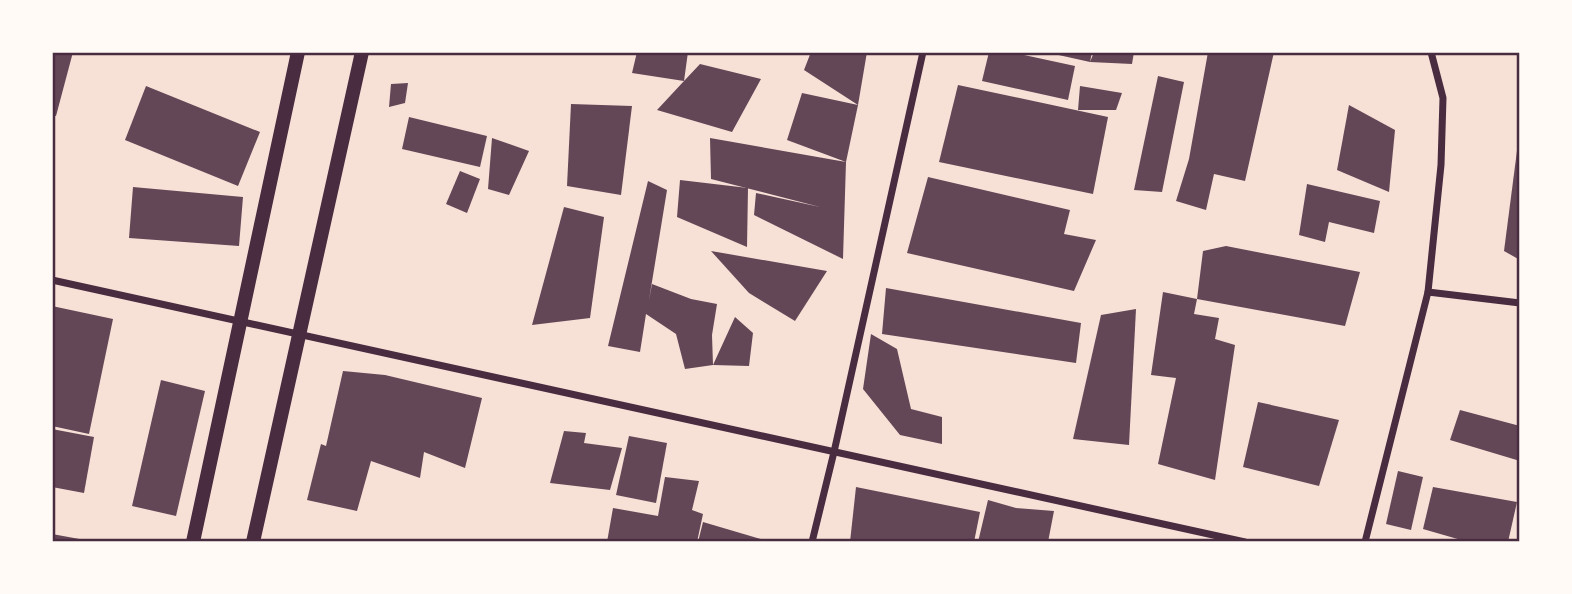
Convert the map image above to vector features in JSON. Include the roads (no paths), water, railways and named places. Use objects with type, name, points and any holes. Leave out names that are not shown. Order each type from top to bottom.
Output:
[{"type":"main road","points":[[192,541],[298,52]]},
{"type":"main road","points":[[253,541],[362,52]]},
{"type":"street","points":[[812,541],[923,52]]},
{"type":"street","points":[[1365,541],[1428,292],[1441,165],[1443,98],[1431,52]]},
{"type":"street","points":[[52,280],[1245,541]]},
{"type":"street","points":[[1428,292],[1520,303]]}]
